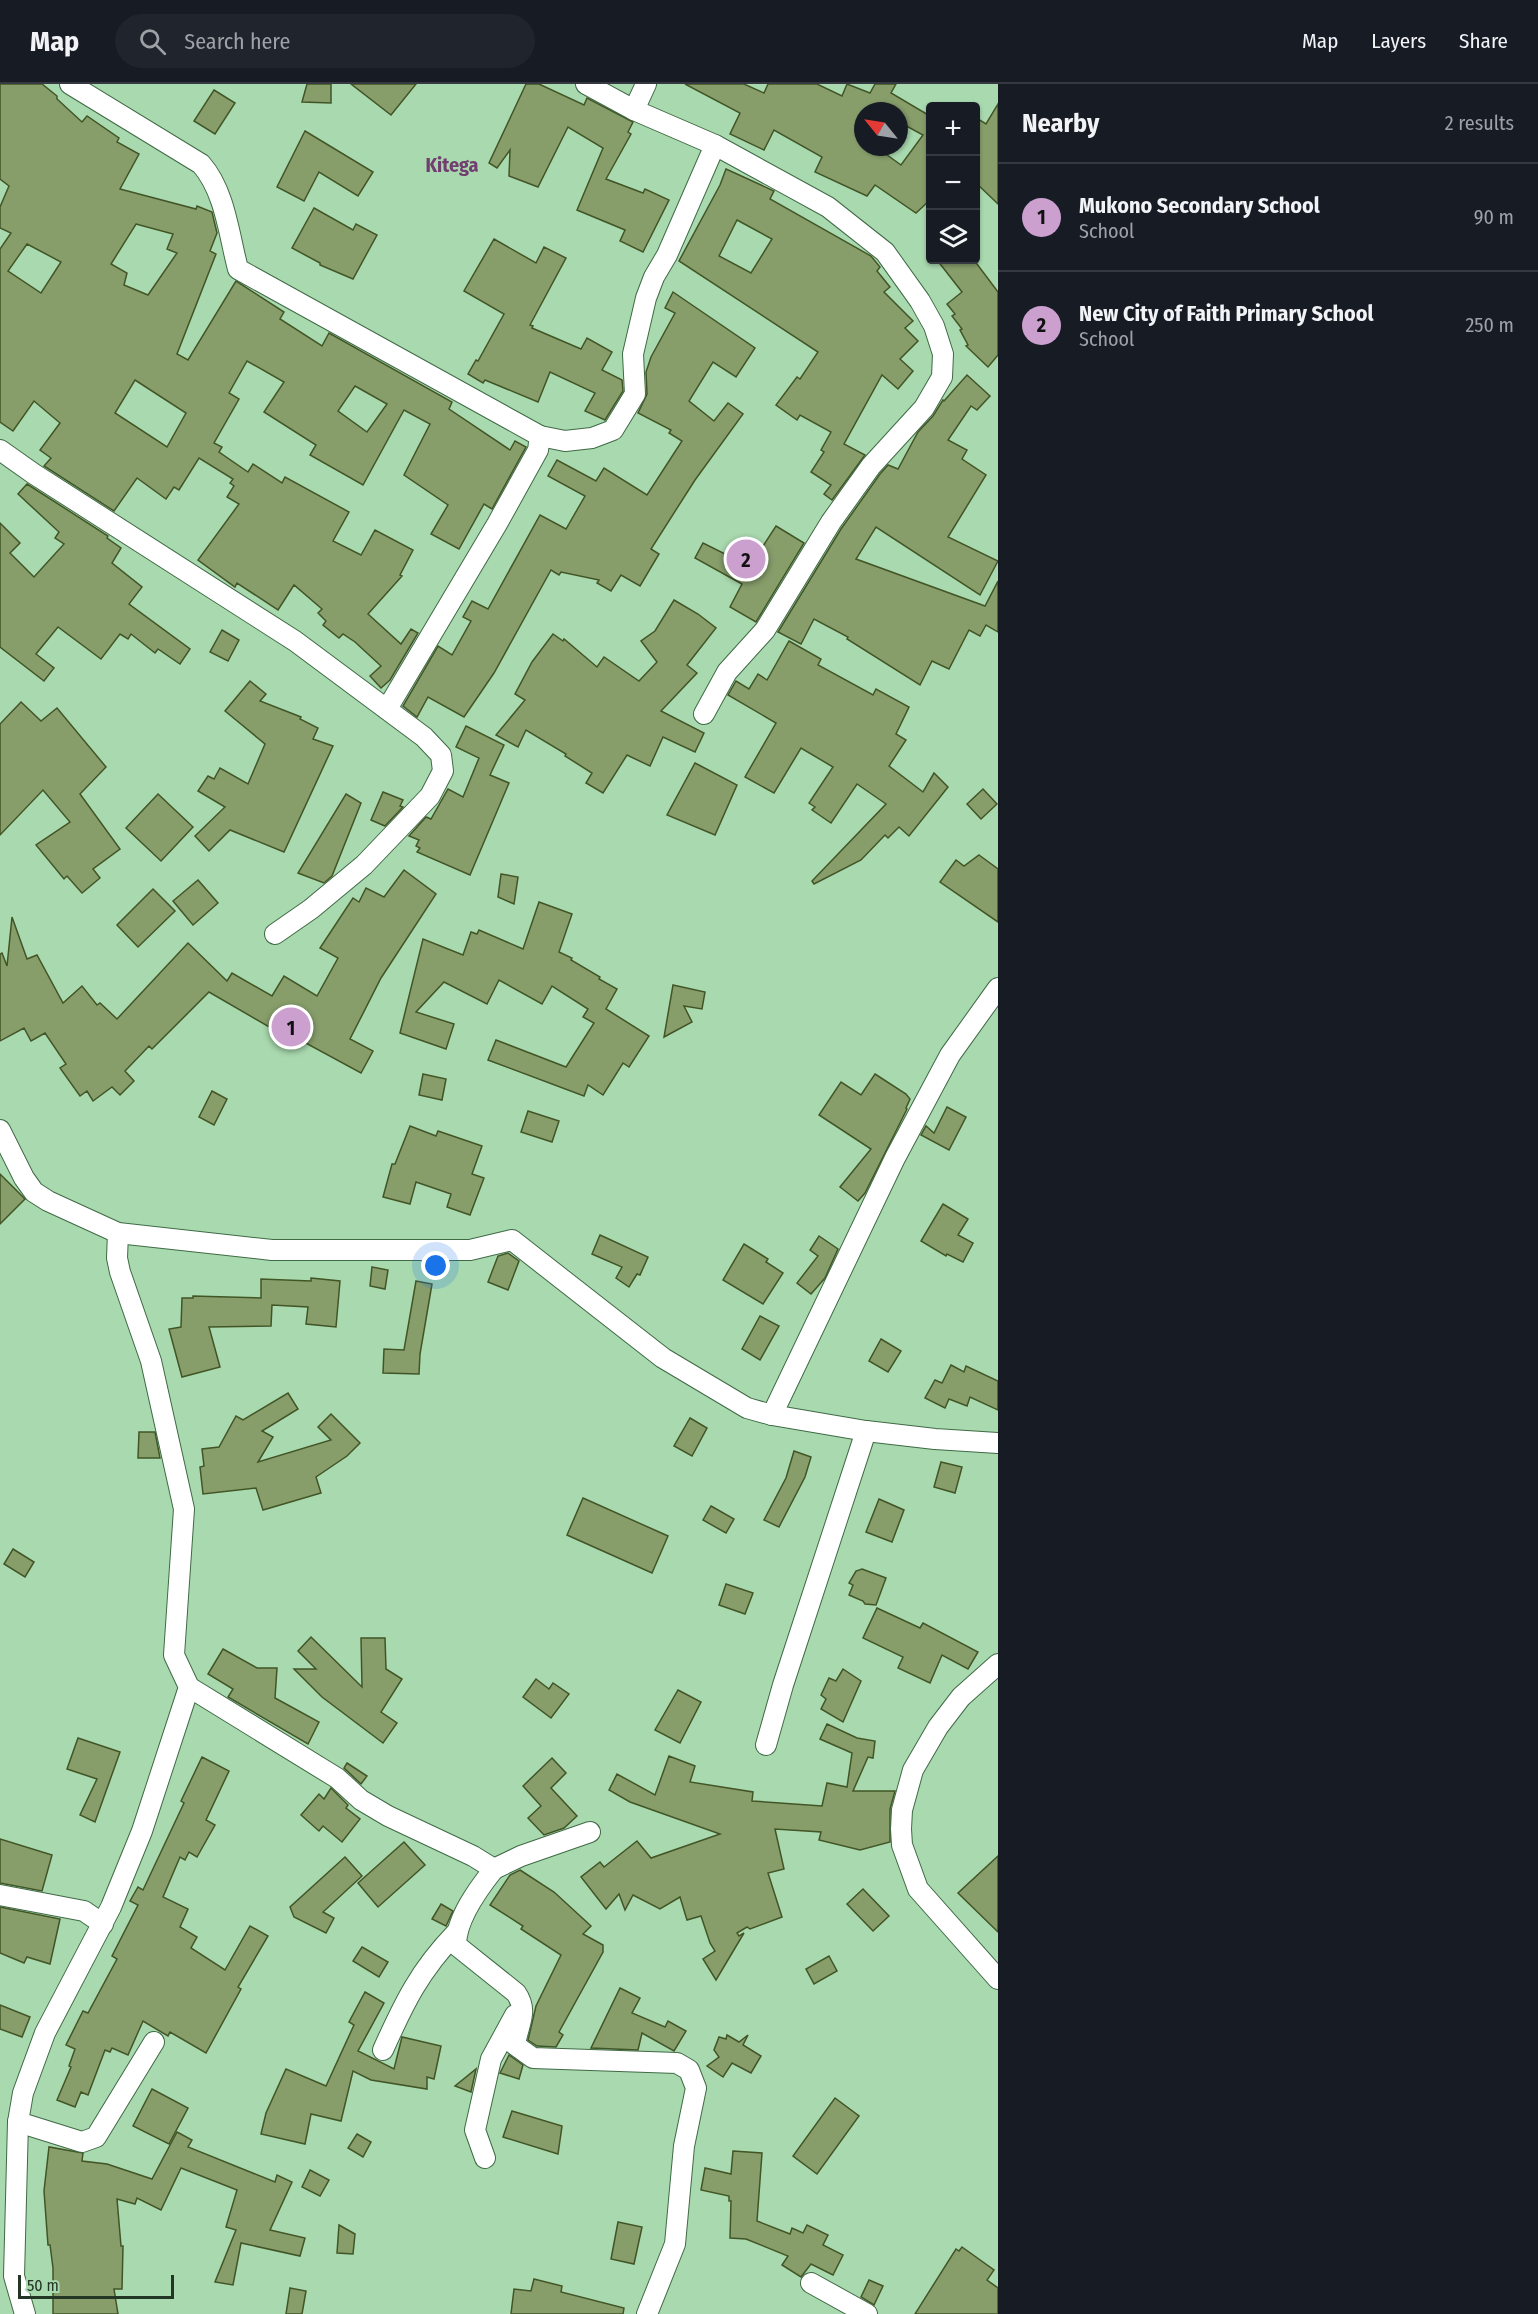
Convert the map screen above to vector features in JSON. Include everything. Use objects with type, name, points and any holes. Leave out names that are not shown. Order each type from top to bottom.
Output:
[{"type":"street","points":[[70,84],[201,164],[214,184],[234,247],[238,269],[540,436],[565,441],[592,438],[613,430],[635,394],[633,354],[646,298],[654,277],[668,255],[715,145]]},
{"type":"street","points":[[586,84],[634,110],[715,145],[828,207],[885,252],[920,301],[934,326],[943,354],[942,377],[924,408],[865,474],[831,522],[765,630],[727,672],[704,714]]},
{"type":"street","points":[[634,110],[646,84]]},
{"type":"street","points":[[387,709],[502,515],[538,450],[540,436]]},
{"type":"street","points":[[0,450],[295,641],[424,737],[441,755],[443,771],[430,796],[364,865],[311,909],[275,934]]},
{"type":"street","points":[[772,1415],[895,1158],[950,1055],[998,988]]},
{"type":"street","points":[[0,1130],[24,1178],[34,1192],[48,1201],[118,1233],[272,1250],[470,1250],[512,1240],[663,1358],[747,1408],[772,1415],[866,1431],[998,1443]]},
{"type":"street","points":[[118,1233],[117,1258],[120,1272],[151,1361],[184,1509],[174,1655],[189,1687],[337,1778],[361,1800],[388,1816],[473,1856],[494,1869]]},
{"type":"street","points":[[766,1745],[783,1685],[866,1431]]},
{"type":"street","points":[[998,1664],[961,1697],[938,1726],[913,1770],[902,1810],[901,1829],[902,1845],[918,1889],[998,1979]]},
{"type":"street","points":[[25,2314],[7,2277],[18,2122],[23,2093],[45,2033],[103,1924],[142,1831],[189,1687]]},
{"type":"street","points":[[383,2050],[422,1972],[456,1933],[468,1907],[494,1869],[590,1832]]},
{"type":"street","points":[[0,1895],[84,1911],[103,1924]]},
{"type":"street","points":[[456,1933],[456,1945],[516,1993],[523,2002],[524,2012],[515,2045],[533,2058],[677,2063],[687,2068],[693,2077],[696,2088],[684,2145],[675,2244],[647,2314]]},
{"type":"street","points":[[484,2158],[475,2130],[491,2059],[523,2002]]},
{"type":"street","points":[[18,2122],[82,2142],[96,2137],[154,2042]]},
{"type":"street","points":[[811,2283],[867,2314]]},
{"type":"building","points":[[0,84],[42,84],[82,122],[87,116],[119,138],[117,142],[139,154],[120,189],[196,209],[197,206],[212,212],[217,233],[210,251],[216,254],[177,354],[188,360],[236,281],[284,312],[280,319],[322,346],[329,333],[452,402],[449,409],[510,450],[515,441],[526,447],[492,509],[484,504],[459,549],[431,534],[448,505],[404,475],[430,424],[404,410],[363,485],[310,455],[316,445],[264,412],[284,382],[247,361],[229,393],[239,399],[214,443],[222,447],[219,452],[248,472],[253,464],[282,483],[285,477],[349,512],[333,541],[361,555],[375,530],[413,550],[400,575],[402,576],[368,614],[401,644],[411,629],[418,633],[390,680],[381,688],[370,676],[381,666],[355,642],[343,634],[339,638],[323,625],[326,621],[318,613],[322,609],[294,585],[278,610],[237,583],[235,587],[198,560],[239,504],[227,497],[234,486],[230,483],[233,479],[199,458],[179,490],[174,487],[166,499],[137,478],[114,511],[44,466],[51,458],[40,450],[60,423],[34,401],[13,431],[0,422],[0,249],[11,233],[0,228],[0,207],[9,186],[0,179]],"holes":[[[136,224],[173,234],[167,249],[177,253],[148,295],[124,285],[127,273],[111,264]],[[27,244],[61,262],[41,293],[8,271]],[[135,380],[186,413],[167,447],[115,413]],[[355,386],[387,404],[367,432],[338,411]]]},
{"type":"building","points":[[307,84],[331,84],[331,103],[302,102]]},
{"type":"building","points":[[351,84],[416,84],[391,115]]},
{"type":"building","points":[[526,84],[539,84],[584,105],[587,98],[633,122],[628,132],[631,134],[606,179],[643,193],[645,189],[669,200],[643,252],[620,241],[625,230],[577,210],[603,148],[568,127],[538,187],[509,176],[510,150],[497,168],[489,163]]},
{"type":"building","points":[[685,84],[744,84],[764,93],[768,84],[817,84],[842,96],[847,84],[870,93],[875,84],[896,84],[891,93],[906,102],[854,102],[854,156],[888,156],[901,165],[923,135],[908,127],[908,103],[926,114],[926,204],[916,213],[875,185],[867,196],[815,172],[822,157],[774,130],[764,150],[730,134],[740,113]]},
{"type":"building","points":[[214,90],[235,103],[215,134],[194,121]]},
{"type":"building","points":[[998,104],[998,204],[980,187],[980,120],[986,124]]},
{"type":"building","points":[[305,131],[373,172],[358,196],[319,172],[304,201],[277,187]]},
{"type":"building","points":[[726,169],[774,191],[770,199],[871,256],[880,267],[877,271],[890,287],[884,292],[913,321],[905,328],[918,341],[900,359],[913,371],[898,389],[882,375],[844,444],[865,455],[832,500],[824,494],[831,485],[811,472],[824,452],[821,450],[831,432],[800,415],[797,420],[776,405],[797,377],[800,379],[818,352],[679,261],[720,185]],"holes":[[[737,220],[772,239],[751,273],[719,256]]]},
{"type":"building","points":[[314,208],[353,230],[356,224],[377,235],[353,279],[320,265],[292,248]]},
{"type":"building","points":[[494,239],[536,263],[544,247],[566,258],[530,325],[533,326],[532,328],[581,349],[587,338],[612,352],[602,370],[622,380],[623,391],[605,420],[585,411],[595,393],[550,372],[538,402],[485,380],[483,383],[468,374],[476,360],[478,361],[504,314],[464,291]]},
{"type":"building","points":[[940,264],[977,264],[998,292],[998,355],[988,367],[966,346],[968,345],[960,330],[962,329],[952,316],[955,314],[947,304],[962,292]]},
{"type":"building","points":[[673,292],[755,348],[736,377],[713,362],[689,401],[714,421],[728,403],[743,414],[695,480],[651,549],[659,554],[640,586],[621,575],[611,591],[597,583],[599,580],[561,572],[559,575],[551,570],[494,673],[464,717],[428,697],[417,717],[403,706],[438,646],[452,655],[471,621],[463,617],[472,601],[488,609],[540,515],[566,529],[585,496],[548,476],[557,460],[596,481],[604,468],[647,495],[682,441],[669,433],[671,430],[638,413],[647,394],[646,372],[651,357],[675,313],[665,308]]},
{"type":"building","points":[[967,375],[990,396],[977,410],[971,406],[948,440],[967,450],[962,459],[986,475],[948,537],[998,561],[980,595],[876,527],[856,559],[985,606],[998,581],[998,632],[986,625],[980,636],[969,630],[949,669],[932,661],[920,685],[847,639],[848,637],[814,619],[801,644],[778,632],[841,529],[880,474],[888,465],[898,469],[918,432],[933,416],[943,400]]},
{"type":"building","points":[[27,484],[108,536],[107,538],[121,548],[112,563],[142,587],[129,604],[190,649],[180,664],[158,649],[155,653],[131,634],[128,639],[120,634],[101,659],[58,627],[36,654],[54,668],[44,681],[0,647],[0,523],[20,543],[10,553],[34,577],[64,544],[55,538],[59,532],[18,494]]},
{"type":"building","points":[[776,526],[804,543],[756,622],[730,607],[742,584],[695,558],[703,543],[727,555],[731,546],[756,557]]},
{"type":"building","points":[[674,600],[716,628],[687,665],[697,673],[661,711],[704,733],[695,752],[663,737],[650,766],[627,755],[603,793],[586,783],[592,773],[526,730],[518,747],[496,735],[525,700],[515,694],[532,662],[553,634],[563,641],[564,639],[597,667],[604,657],[639,681],[657,662],[641,641],[655,631]]},
{"type":"building","points":[[222,630],[239,640],[228,661],[210,652]]},
{"type":"building","points":[[789,641],[821,659],[818,665],[873,695],[876,689],[909,707],[896,734],[906,740],[889,766],[923,792],[934,773],[948,787],[909,836],[899,827],[888,838],[885,835],[861,860],[814,884],[812,881],[886,804],[857,784],[831,823],[812,810],[815,807],[809,803],[833,767],[801,748],[774,793],[745,777],[776,723],[728,695],[736,681],[749,689],[758,674],[767,680]]},
{"type":"building","points":[[250,681],[266,694],[260,701],[301,717],[300,719],[318,728],[313,739],[333,746],[284,852],[230,830],[209,851],[195,836],[225,807],[198,791],[208,776],[214,779],[220,768],[248,784],[265,744],[225,711]]},
{"type":"building","points":[[21,702],[41,721],[57,708],[106,767],[80,794],[120,849],[93,869],[100,878],[82,893],[67,876],[64,879],[36,845],[70,822],[43,790],[0,835],[0,724]]},
{"type":"building","points":[[466,726],[504,745],[490,775],[509,783],[470,875],[417,852],[420,848],[416,846],[419,840],[409,836],[426,817],[431,819],[448,789],[463,797],[479,758],[456,747]]},
{"type":"building","points":[[695,763],[737,785],[715,835],[667,815]]},
{"type":"building","points":[[983,789],[997,804],[981,819],[967,804]]},
{"type":"building","points":[[383,792],[403,800],[400,806],[403,807],[385,826],[371,820]]},
{"type":"building","points":[[158,794],[193,827],[161,861],[126,828]]},
{"type":"building","points":[[346,794],[361,803],[332,876],[324,883],[298,873]]},
{"type":"building","points":[[979,855],[998,869],[998,922],[940,882],[956,860],[964,866]]},
{"type":"building","points":[[404,870],[436,894],[381,978],[350,1039],[373,1051],[361,1073],[304,1042],[302,1046],[209,992],[152,1049],[149,1046],[125,1071],[134,1081],[120,1095],[112,1087],[93,1101],[87,1091],[80,1096],[60,1068],[66,1064],[45,1033],[31,1041],[24,1028],[0,1041],[0,954],[2,953],[7,966],[12,917],[27,959],[37,955],[63,1003],[82,986],[97,1005],[100,1003],[117,1019],[188,943],[227,981],[232,973],[272,996],[284,976],[317,996],[338,958],[320,948],[353,898],[359,902],[366,888],[384,897]]},
{"type":"building","points":[[501,874],[518,877],[514,904],[498,897]]},
{"type":"building","points":[[198,880],[218,903],[193,925],[173,901]]},
{"type":"building","points":[[153,889],[175,911],[138,947],[117,925]]},
{"type":"building","points":[[539,902],[572,914],[559,952],[572,958],[571,960],[617,989],[606,1009],[649,1036],[629,1067],[623,1063],[603,1095],[588,1085],[584,1096],[488,1060],[496,1040],[566,1067],[594,1023],[583,1017],[588,1009],[552,986],[542,1004],[499,980],[487,1004],[444,982],[416,1012],[454,1024],[446,1049],[400,1033],[423,939],[463,955],[471,932],[477,934],[479,930],[523,949]]},
{"type":"building","points":[[673,985],[705,992],[702,1009],[684,1006],[692,1022],[664,1037]]},
{"type":"building","points":[[423,1074],[446,1079],[442,1100],[419,1095]]},
{"type":"building","points":[[875,1074],[910,1099],[865,1193],[858,1201],[840,1187],[871,1149],[819,1115],[841,1082],[861,1095]]},
{"type":"building","points":[[212,1091],[227,1099],[214,1125],[199,1117]]},
{"type":"building","points":[[947,1107],[966,1117],[949,1150],[921,1135],[926,1126],[934,1133]]},
{"type":"building","points":[[528,1111],[559,1121],[552,1142],[521,1132]]},
{"type":"building","points":[[410,1126],[436,1136],[438,1131],[482,1146],[472,1174],[484,1178],[470,1215],[447,1207],[451,1194],[416,1182],[410,1204],[383,1197],[392,1164],[395,1164]]},
{"type":"building","points":[[0,1174],[25,1199],[0,1224]]},
{"type":"building","points":[[943,1204],[968,1219],[958,1235],[973,1243],[963,1262],[947,1254],[946,1256],[921,1241]]},
{"type":"building","points":[[600,1235],[648,1257],[640,1275],[637,1274],[629,1287],[616,1278],[622,1267],[592,1254]]},
{"type":"building","points":[[819,1236],[838,1249],[825,1278],[811,1294],[797,1283],[818,1256],[810,1250]]},
{"type":"building","points":[[744,1244],[768,1259],[766,1262],[783,1273],[763,1304],[723,1280]]},
{"type":"building","points":[[508,1253],[519,1261],[508,1290],[488,1282],[498,1256]]},
{"type":"building","points":[[372,1267],[388,1270],[385,1289],[370,1286]]},
{"type":"building","points":[[311,1278],[340,1281],[336,1327],[306,1324],[308,1307],[272,1305],[271,1326],[209,1327],[220,1367],[182,1377],[169,1329],[181,1327],[182,1298],[193,1298],[193,1296],[261,1298],[261,1279],[311,1281]]},
{"type":"building","points":[[416,1281],[432,1284],[420,1354],[419,1374],[383,1373],[384,1349],[404,1350]]},
{"type":"building","points":[[760,1316],[779,1326],[760,1360],[742,1349]]},
{"type":"building","points":[[881,1339],[901,1351],[888,1372],[869,1361]]},
{"type":"building","points":[[951,1365],[964,1372],[966,1366],[998,1381],[998,1410],[970,1397],[967,1406],[949,1399],[945,1408],[925,1398],[935,1380],[942,1383]]},
{"type":"building","points":[[288,1393],[298,1409],[262,1431],[273,1437],[258,1462],[331,1440],[318,1427],[331,1414],[360,1443],[347,1456],[316,1477],[321,1493],[263,1510],[256,1488],[203,1494],[200,1467],[204,1466],[202,1449],[219,1447],[236,1416],[243,1420]]},
{"type":"building","points":[[690,1418],[707,1428],[692,1456],[674,1446]]},
{"type":"building","points":[[139,1432],[155,1432],[160,1458],[138,1458]]},
{"type":"building","points":[[794,1451],[811,1457],[805,1477],[779,1527],[764,1520],[786,1478]]},
{"type":"building","points":[[941,1462],[962,1467],[955,1493],[934,1487]]},
{"type":"building","points":[[583,1498],[668,1536],[652,1573],[567,1535]]},
{"type":"building","points":[[879,1499],[904,1510],[892,1542],[866,1532]]},
{"type":"building","points":[[711,1506],[734,1519],[726,1533],[703,1520]]},
{"type":"building","points":[[13,1549],[34,1562],[25,1577],[4,1564]]},
{"type":"building","points":[[862,1569],[886,1578],[876,1605],[865,1604],[849,1595],[853,1585],[849,1583],[856,1571]]},
{"type":"building","points":[[726,1584],[753,1593],[745,1614],[719,1605]]},
{"type":"building","points":[[877,1608],[920,1628],[923,1623],[978,1652],[968,1669],[942,1655],[930,1683],[898,1668],[903,1657],[863,1638]]},
{"type":"building","points":[[311,1637],[362,1687],[361,1638],[385,1638],[386,1669],[402,1679],[381,1712],[397,1723],[383,1743],[322,1697],[294,1669],[316,1669],[298,1651]]},
{"type":"building","points":[[223,1649],[257,1668],[277,1668],[275,1698],[319,1722],[308,1744],[228,1697],[233,1689],[208,1674]]},
{"type":"building","points":[[843,1669],[861,1681],[843,1722],[821,1709],[826,1699],[821,1695],[829,1678],[836,1681]]},
{"type":"building","points":[[536,1679],[549,1689],[553,1683],[569,1694],[551,1718],[523,1697]]},
{"type":"building","points":[[678,1690],[701,1702],[680,1743],[655,1730]]},
{"type":"building","points":[[827,1724],[857,1738],[875,1741],[873,1758],[868,1757],[853,1791],[895,1791],[890,1809],[890,1842],[860,1850],[819,1840],[821,1832],[775,1829],[784,1869],[768,1873],[782,1917],[750,1929],[747,1927],[737,1933],[739,1936],[744,1933],[716,1980],[703,1959],[715,1951],[701,1916],[687,1920],[680,1897],[660,1909],[633,1895],[625,1910],[619,1894],[606,1909],[581,1877],[600,1862],[604,1867],[637,1841],[651,1858],[720,1834],[630,1802],[609,1790],[617,1774],[655,1795],[669,1756],[695,1766],[690,1782],[753,1792],[752,1801],[822,1806],[827,1783],[847,1787],[852,1753],[820,1739]]},
{"type":"building","points":[[78,1738],[120,1752],[95,1822],[80,1815],[97,1779],[67,1769]]},
{"type":"building","points":[[202,1757],[229,1771],[206,1820],[215,1825],[197,1857],[189,1852],[185,1860],[180,1857],[163,1897],[188,1909],[180,1927],[197,1937],[191,1948],[225,1970],[250,1926],[268,1936],[238,1987],[241,1989],[206,2053],[170,2032],[168,2036],[143,2021],[128,2055],[112,2048],[110,2052],[105,2050],[88,2095],[81,2092],[75,2107],[57,2100],[71,2067],[69,2066],[75,2049],[66,2045],[83,2011],[88,2013],[117,1959],[112,1956],[138,1905],[130,1901],[138,1887],[143,1890],[184,1803],[181,1801]]},
{"type":"building","points":[[552,1758],[566,1773],[551,1788],[577,1816],[564,1828],[544,1835],[528,1818],[541,1806],[523,1786]]},
{"type":"building","points":[[347,1763],[367,1776],[361,1784],[344,1768]]},
{"type":"building","points":[[331,1788],[348,1805],[346,1808],[360,1819],[342,1842],[323,1826],[319,1831],[301,1815],[319,1794],[324,1799]]},
{"type":"building","points":[[0,1839],[52,1855],[42,1891],[0,1883]]},
{"type":"building","points":[[404,1842],[425,1865],[378,1907],[358,1883]]},
{"type":"building","points":[[998,1856],[998,1932],[958,1893]]},
{"type":"building","points":[[345,1857],[362,1876],[323,1912],[334,1918],[326,1933],[294,1917],[290,1907]]},
{"type":"building","points":[[520,1870],[554,1892],[591,1926],[583,1934],[603,1945],[603,1952],[559,2032],[563,2035],[556,2047],[537,2046],[528,2040],[536,2006],[561,1955],[521,1929],[523,1926],[490,1905],[510,1875]]},
{"type":"building","points":[[863,1889],[889,1916],[873,1931],[847,1904]]},
{"type":"building","points":[[441,1904],[453,1911],[446,1926],[432,1919]]},
{"type":"building","points":[[0,1907],[60,1919],[50,1964],[27,1957],[24,1963],[0,1953]]},
{"type":"building","points":[[362,1947],[388,1962],[379,1977],[353,1961]]},
{"type":"building","points":[[829,1956],[837,1971],[814,1984],[806,1969]]},
{"type":"building","points":[[620,1988],[640,1998],[632,2013],[665,2027],[668,2021],[686,2031],[674,2051],[642,2033],[638,2050],[591,2048]]},
{"type":"building","points":[[365,1992],[384,2003],[358,2051],[394,2069],[402,2037],[441,2046],[434,2079],[427,2077],[427,2089],[371,2080],[353,2071],[341,2121],[311,2114],[305,2144],[261,2134],[266,2113],[286,2069],[326,2086],[354,2025],[349,2022]]},
{"type":"building","points":[[0,2005],[30,2017],[22,2037],[0,2029]]},
{"type":"building","points":[[727,2035],[739,2042],[748,2035],[743,2045],[761,2056],[751,2073],[732,2063],[723,2077],[707,2066],[719,2057],[714,2050],[719,2037],[726,2039]]},
{"type":"building","points":[[509,2055],[523,2065],[519,2079],[500,2073]]},
{"type":"building","points":[[476,2069],[471,2092],[455,2086]]},
{"type":"building","points":[[152,2089],[188,2108],[169,2144],[133,2126]]},
{"type":"building","points":[[835,2098],[859,2116],[817,2174],[793,2156]]},
{"type":"building","points":[[512,2111],[562,2126],[558,2154],[503,2137]]},
{"type":"building","points":[[177,2132],[192,2140],[188,2147],[275,2182],[277,2175],[292,2182],[270,2230],[305,2238],[300,2256],[241,2243],[233,2285],[215,2282],[236,2230],[226,2227],[237,2190],[181,2168],[161,2210],[137,2198],[135,2204],[117,2199],[121,2246],[123,2246],[122,2289],[114,2289],[118,2314],[53,2314],[53,2268],[50,2245],[48,2245],[44,2191],[49,2147],[83,2153],[82,2161],[107,2164],[152,2179]]},
{"type":"building","points":[[357,2134],[371,2142],[363,2157],[348,2148]]},
{"type":"building","points":[[733,2151],[762,2153],[757,2221],[790,2234],[792,2228],[803,2233],[807,2225],[828,2235],[823,2245],[843,2255],[833,2275],[811,2264],[801,2277],[782,2265],[788,2256],[746,2239],[730,2238],[731,2201],[729,2201],[729,2196],[701,2190],[705,2168],[731,2174]]},
{"type":"building","points":[[310,2170],[329,2180],[320,2196],[302,2187]]},
{"type":"building","points":[[618,2222],[642,2227],[634,2264],[611,2259]]},
{"type":"building","points":[[339,2225],[355,2234],[353,2254],[337,2253]]},
{"type":"building","points":[[962,2247],[994,2270],[987,2280],[998,2288],[998,2314],[915,2314],[956,2249],[959,2251]]},
{"type":"building","points":[[534,2279],[562,2286],[561,2292],[624,2308],[623,2314],[511,2314],[514,2289],[531,2291]]},
{"type":"building","points":[[869,2280],[883,2286],[874,2305],[861,2297]]},
{"type":"building","points":[[290,2288],[306,2291],[302,2314],[286,2314]]},
{"type":"place","name":"New City of Faith Primary School","points":[[746,559]]},
{"type":"place","name":"Mukono Secondary School","points":[[291,1027]]},
{"type":"district","name":"Kitega","points":[[452,165]]}]
